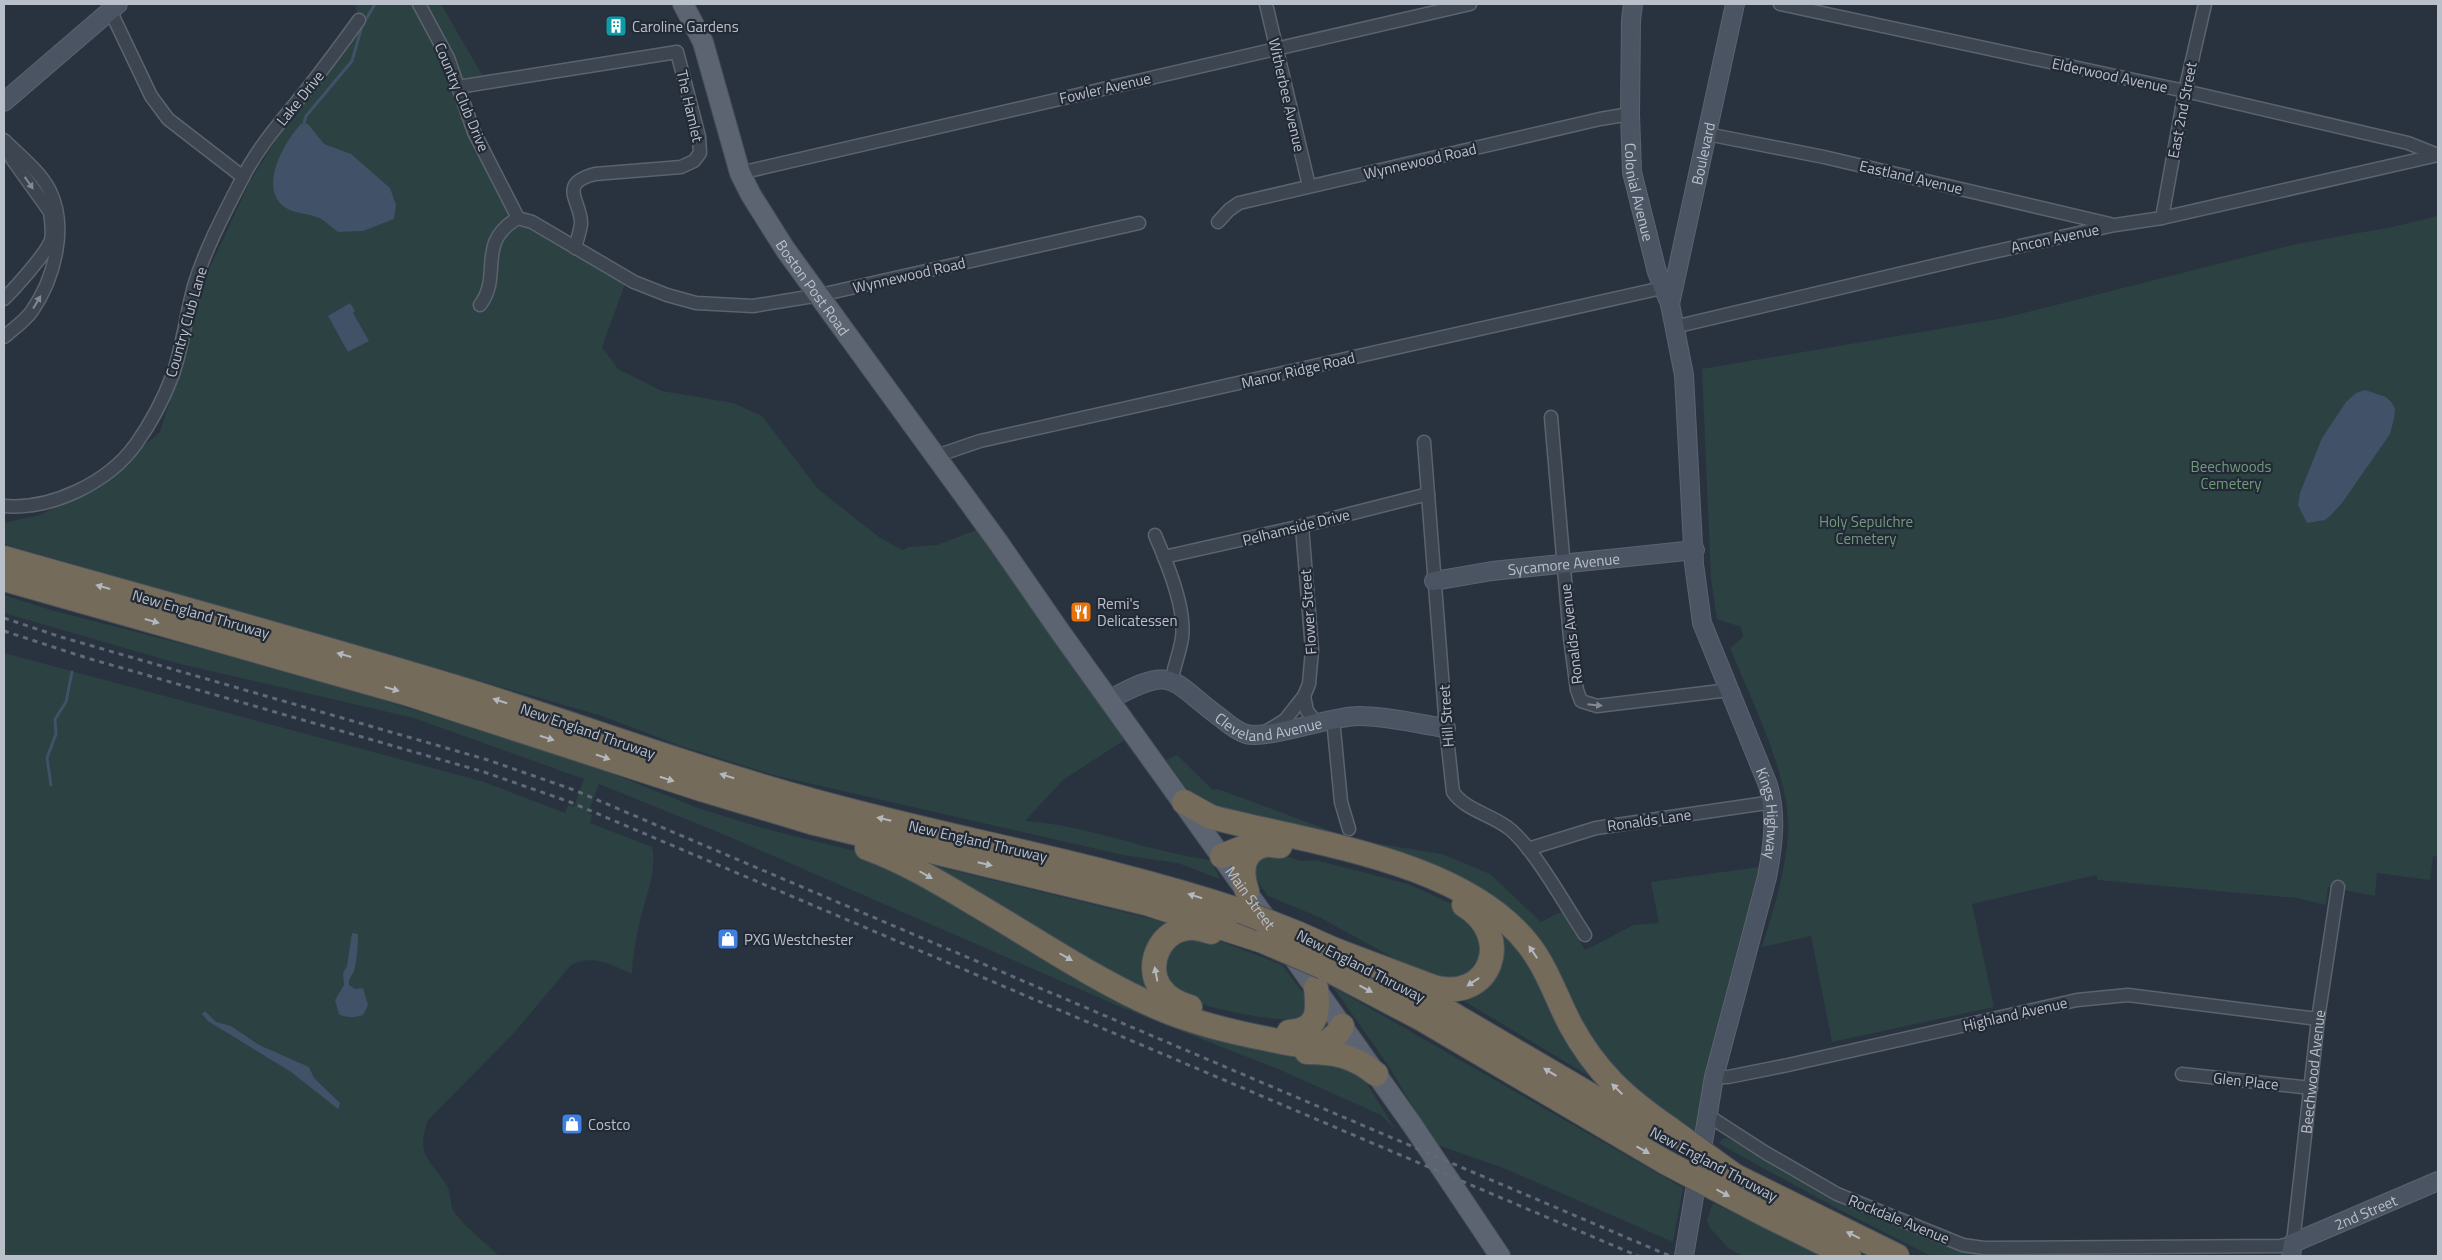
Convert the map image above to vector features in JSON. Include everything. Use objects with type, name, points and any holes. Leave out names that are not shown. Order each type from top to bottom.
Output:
[{"type":"highway","name":"New England Thruway","points":[[4,558],[421,677],[576,737],[637,758],[1106,871],[1180,892],[1244,901],[1299,934],[1324,968]]},
{"type":"highway","name":"New England Thruway","points":[[4,579],[409,694],[576,737]]},
{"type":"highway","name":"New England Thruway","points":[[637,758],[701,789],[848,831],[1137,900],[1182,913],[1258,940],[1324,968],[1422,1019],[1553,1098],[1668,1144],[1735,1176],[1770,1206],[1897,1256]]},
{"type":"highway","points":[[701,789],[874,850],[902,862],[1138,998],[1194,1022],[1297,1051],[1342,1054],[1358,1061],[1376,1074]]},
{"type":"highway","points":[[1184,802],[1211,817],[1440,892],[1479,915],[1487,925],[1492,945],[1490,961],[1480,977],[1465,987],[1449,990],[1324,968],[1318,1008],[1314,1021],[1304,1029],[1289,1032]]},
{"type":"highway","points":[[1244,901],[1243,868],[1247,856],[1271,838]]},
{"type":"highway","points":[[1218,851],[1271,838],[1403,866],[1450,885],[1494,910],[1518,933],[1536,956],[1577,1036],[1603,1074],[1668,1144]]},
{"type":"highway","points":[[1258,940],[1227,937],[1190,927],[1176,931],[1160,945],[1154,960],[1156,978],[1165,994],[1180,1004],[1243,1022],[1289,1032],[1306,1033],[1342,1026]]},
{"type":"highway","points":[[1240,1034],[1290,1044],[1314,1046],[1333,1038],[1342,1026]]},
{"type":"highway","name":"New England Thruway","points":[[1668,1144],[1849,1256]]},
{"type":"main road","name":"Boston Post Road","points":[[683,4],[703,42],[740,173],[751,195],[785,249],[998,542]]},
{"type":"main road","name":"Main Street","points":[[998,542],[1218,851],[1244,901],[1324,968],[1342,1026],[1500,1256]]},
{"type":"street","name":"Country Club Drive","points":[[419,4],[448,58],[474,132],[518,218]]},
{"type":"street","name":"Witherbee Avenue","points":[[1266,4],[1309,186]]},
{"type":"street","name":"Fowler Avenue","points":[[740,173],[964,119],[1470,4]]},
{"type":"street","name":"Colonial Avenue","points":[[1633,4],[1631,20],[1630,114],[1632,172],[1636,196],[1662,288],[1670,304],[1684,374]]},
{"type":"street","name":"Boulevard","points":[[1670,304],[1735,4]]},
{"type":"street","name":"Elderwood Avenue","points":[[1780,4],[2185,91],[2408,143],[2438,155]]},
{"type":"street","name":"East 2nd Street","points":[[2162,218],[2185,91],[2205,4]]},
{"type":"street","points":[[4,102],[114,7],[151,96],[168,119],[243,177]]},
{"type":"street","name":"Lake Drive","points":[[243,177],[271,134],[329,62],[359,20]]},
{"type":"street","name":"The Hamlet","points":[[458,87],[678,52],[699,137],[700,153],[694,161],[681,167],[595,174],[583,177],[575,185],[573,198],[581,223],[575,248]]},
{"type":"street","name":"Wynnewood Road","points":[[1218,222],[1229,210],[1239,203],[1600,119],[1630,114]]},
{"type":"street","name":"Eastland Avenue","points":[[1707,134],[1824,157],[2115,225]]},
{"type":"street","points":[[4,141],[12,159],[50,212],[51,223],[50,240],[22,280],[4,299]]},
{"type":"street","points":[[4,141],[19,153],[50,191],[56,211],[58,232],[56,252],[47,286],[31,313],[4,337]]},
{"type":"street","name":"Ancon Avenue","points":[[1674,327],[1975,256],[2115,225],[2162,218],[2438,155]]},
{"type":"street","name":"Country Club Lane","points":[[4,506],[48,502],[73,493],[97,480],[135,446],[159,406],[173,374],[187,322],[194,286],[203,261],[243,177]]},
{"type":"street","name":"Wynnewood Road","points":[[518,218],[532,222],[634,282],[667,295],[696,303],[753,306],[820,295],[1139,223]]},
{"type":"street","points":[[480,305],[488,290],[493,245],[497,236],[506,225],[518,218]]},
{"type":"street","name":"Manor Ridge Road","points":[[937,459],[939,455],[980,441],[1662,288]]},
{"type":"street","name":"Kings Highway","points":[[1684,374],[1695,550],[1694,564],[1702,623],[1768,785],[1773,802],[1772,851],[1767,877],[1714,1077],[1684,1256]]},
{"type":"street","name":"Ronalds Avenue","points":[[1551,417],[1563,564],[1577,690],[1581,701],[1597,706],[1729,690]]},
{"type":"street","name":"Hill Street","points":[[1424,442],[1450,778],[1453,792],[1458,799],[1512,830],[1528,849],[1585,935]]},
{"type":"street","name":"Pelhamside Drive","points":[[1164,557],[1302,526],[1428,494]]},
{"type":"street","name":"Flower Street","points":[[1262,734],[1285,720],[1304,696],[1309,684],[1312,650],[1302,526]]},
{"type":"street","points":[[1109,700],[1156,679],[1172,679],[1182,638],[1182,622],[1164,557],[1155,535]]},
{"type":"street","name":"Sycamore Avenue","points":[[1434,581],[1492,571],[1695,550]]},
{"type":"street","name":"Cleveland Avenue","points":[[1172,679],[1234,728],[1248,735],[1262,734],[1333,718],[1366,717],[1446,728]]},
{"type":"street","points":[[1304,696],[1307,712],[1316,722]]},
{"type":"street","points":[[1333,718],[1341,802],[1349,830]]},
{"type":"street","name":"Ronalds Lane","points":[[1528,849],[1596,828],[1773,802]]},
{"type":"street","name":"Beechwood Avenue","points":[[2292,1249],[2318,1019],[2338,887]]},
{"type":"street","name":"Highland Avenue","points":[[1714,1077],[1728,1077],[1779,1067],[2077,1000],[2108,996],[2128,996],[2318,1019]]},
{"type":"street","name":"Glen Place","points":[[2182,1074],[2310,1088]]},
{"type":"street","name":"Rockdale Avenue","points":[[1707,1115],[1766,1153],[1837,1194],[1963,1245],[1984,1248],[2280,1246],[2292,1249]]},
{"type":"street","name":"2nd Street","points":[[2292,1249],[2438,1181]]},
{"type":"green space","points":[[355,4],[441,4],[485,80],[454,88],[519,221],[627,279],[602,347],[618,369],[662,391],[733,403],[762,416],[818,489],[880,538],[903,550],[908,547],[937,545],[984,527],[1129,737],[1063,780],[1025,821],[1049,823],[1164,851],[1211,860],[1220,879],[1178,863],[1123,855],[777,776],[678,745],[602,716],[4,544],[4,523],[40,515],[93,489],[160,432],[183,360],[200,289],[250,181],[295,110],[360,28]]},
{"type":"green space","points":[[2438,216],[2438,857],[2433,856],[2430,880],[2377,873],[2375,896],[2328,887],[2326,905],[2297,898],[2098,880],[2096,875],[1972,904],[1994,1007],[1832,1042],[1811,936],[1762,947],[1784,864],[1788,836],[1788,814],[1784,790],[1769,741],[1730,648],[1743,637],[1741,627],[1717,619],[1711,578],[1702,369],[2004,318],[2297,244],[2392,227]]},
{"type":"green space","points":[[4,595],[51,610],[291,672],[586,763],[698,808],[766,829],[863,853],[1228,1041],[1295,1058],[1326,1057],[1358,1069],[1395,1129],[1381,1115],[1278,1069],[1123,1008],[718,832],[599,784],[588,813],[592,815],[590,823],[652,847],[652,875],[639,926],[632,974],[595,960],[587,960],[571,965],[513,1034],[428,1120],[424,1132],[424,1150],[449,1189],[452,1209],[464,1224],[499,1256],[4,1256],[4,653],[481,781],[565,813],[568,805],[574,807],[584,779],[414,718],[180,664],[4,613]]},
{"type":"green space","points":[[1177,755],[1213,790],[1218,789],[1355,840],[1442,854],[1490,874],[1541,922],[1558,913],[1563,913],[1585,950],[1634,925],[1659,923],[1651,882],[1766,866],[1696,1131],[1605,1068],[1511,912],[1200,807],[1166,760]]},
{"type":"green space","points":[[1271,851],[1301,861],[1316,860],[1408,884],[1452,904],[1475,919],[1483,943],[1481,964],[1468,978],[1450,983],[1412,968],[1319,917],[1268,896],[1249,869]]},
{"type":"green space","points":[[923,863],[1173,924],[1157,1001]]},
{"type":"green space","points":[[1496,928],[1537,963],[1594,1079],[1459,998]]},
{"type":"green space","points":[[1194,936],[1215,939],[1282,965],[1310,1002],[1303,1018],[1293,1020],[1241,1014],[1204,1005],[1180,995],[1164,973],[1167,952],[1175,940]]},
{"type":"green space","points":[[1333,987],[1683,1188],[1673,1242],[1506,1169],[1435,1144],[1390,1068]]},
{"type":"green space","points":[[1723,1138],[1755,1150],[1937,1241],[2028,1256],[1931,1256],[1842,1211],[1732,1151],[1719,1143]]},
{"type":"green space","points":[[1713,1203],[1825,1256],[1744,1256],[1728,1248],[1710,1228],[1707,1220]]},
{"type":"water","points":[[301,124],[308,124],[324,144],[351,154],[390,188],[396,205],[394,219],[363,231],[338,232],[322,219],[290,210],[278,200],[274,189],[276,166],[287,142]]},
{"type":"water","points":[[350,303],[355,311],[353,313],[369,341],[348,352],[328,316]]},
{"type":"water","points":[[2365,390],[2386,397],[2392,403],[2395,409],[2390,434],[2342,503],[2330,516],[2325,520],[2307,523],[2298,505],[2300,493],[2322,438],[2346,402],[2356,393]]},
{"type":"water","points":[[352,933],[358,934],[358,948],[355,967],[349,985],[355,989],[363,988],[368,1005],[363,1015],[357,1017],[339,1014],[335,1000],[344,985],[343,973],[347,966]]},
{"type":"water","points":[[205,1011],[216,1022],[231,1026],[259,1045],[309,1067],[314,1078],[340,1103],[338,1109],[291,1072],[208,1021],[202,1014]]},
{"type":"waterway","points":[[304,123],[306,116],[352,61],[362,26],[375,4]]},
{"type":"waterway","points":[[51,785],[47,758],[56,734],[55,719],[66,702],[72,672]]},
{"type":"railway","points":[[4,618],[61,637],[488,760],[574,790],[1670,1256]]},
{"type":"railway","points":[[4,631],[87,658],[484,772],[570,802],[1638,1256]]},
{"type":"place","name":"Caroline Gardens","points":[[616,26]]},
{"type":"place","name":"Remi's Delicatessen","points":[[1081,612]]},
{"type":"place","name":"PXG Westchester","points":[[728,939]]},
{"type":"place","name":"Costco","points":[[572,1124]]},
{"type":"park label","name":"Beechwoods Cemetery","points":[[2231,474]]},
{"type":"park label","name":"Holy Sepulchre Cemetery","points":[[1866,530]]}]
